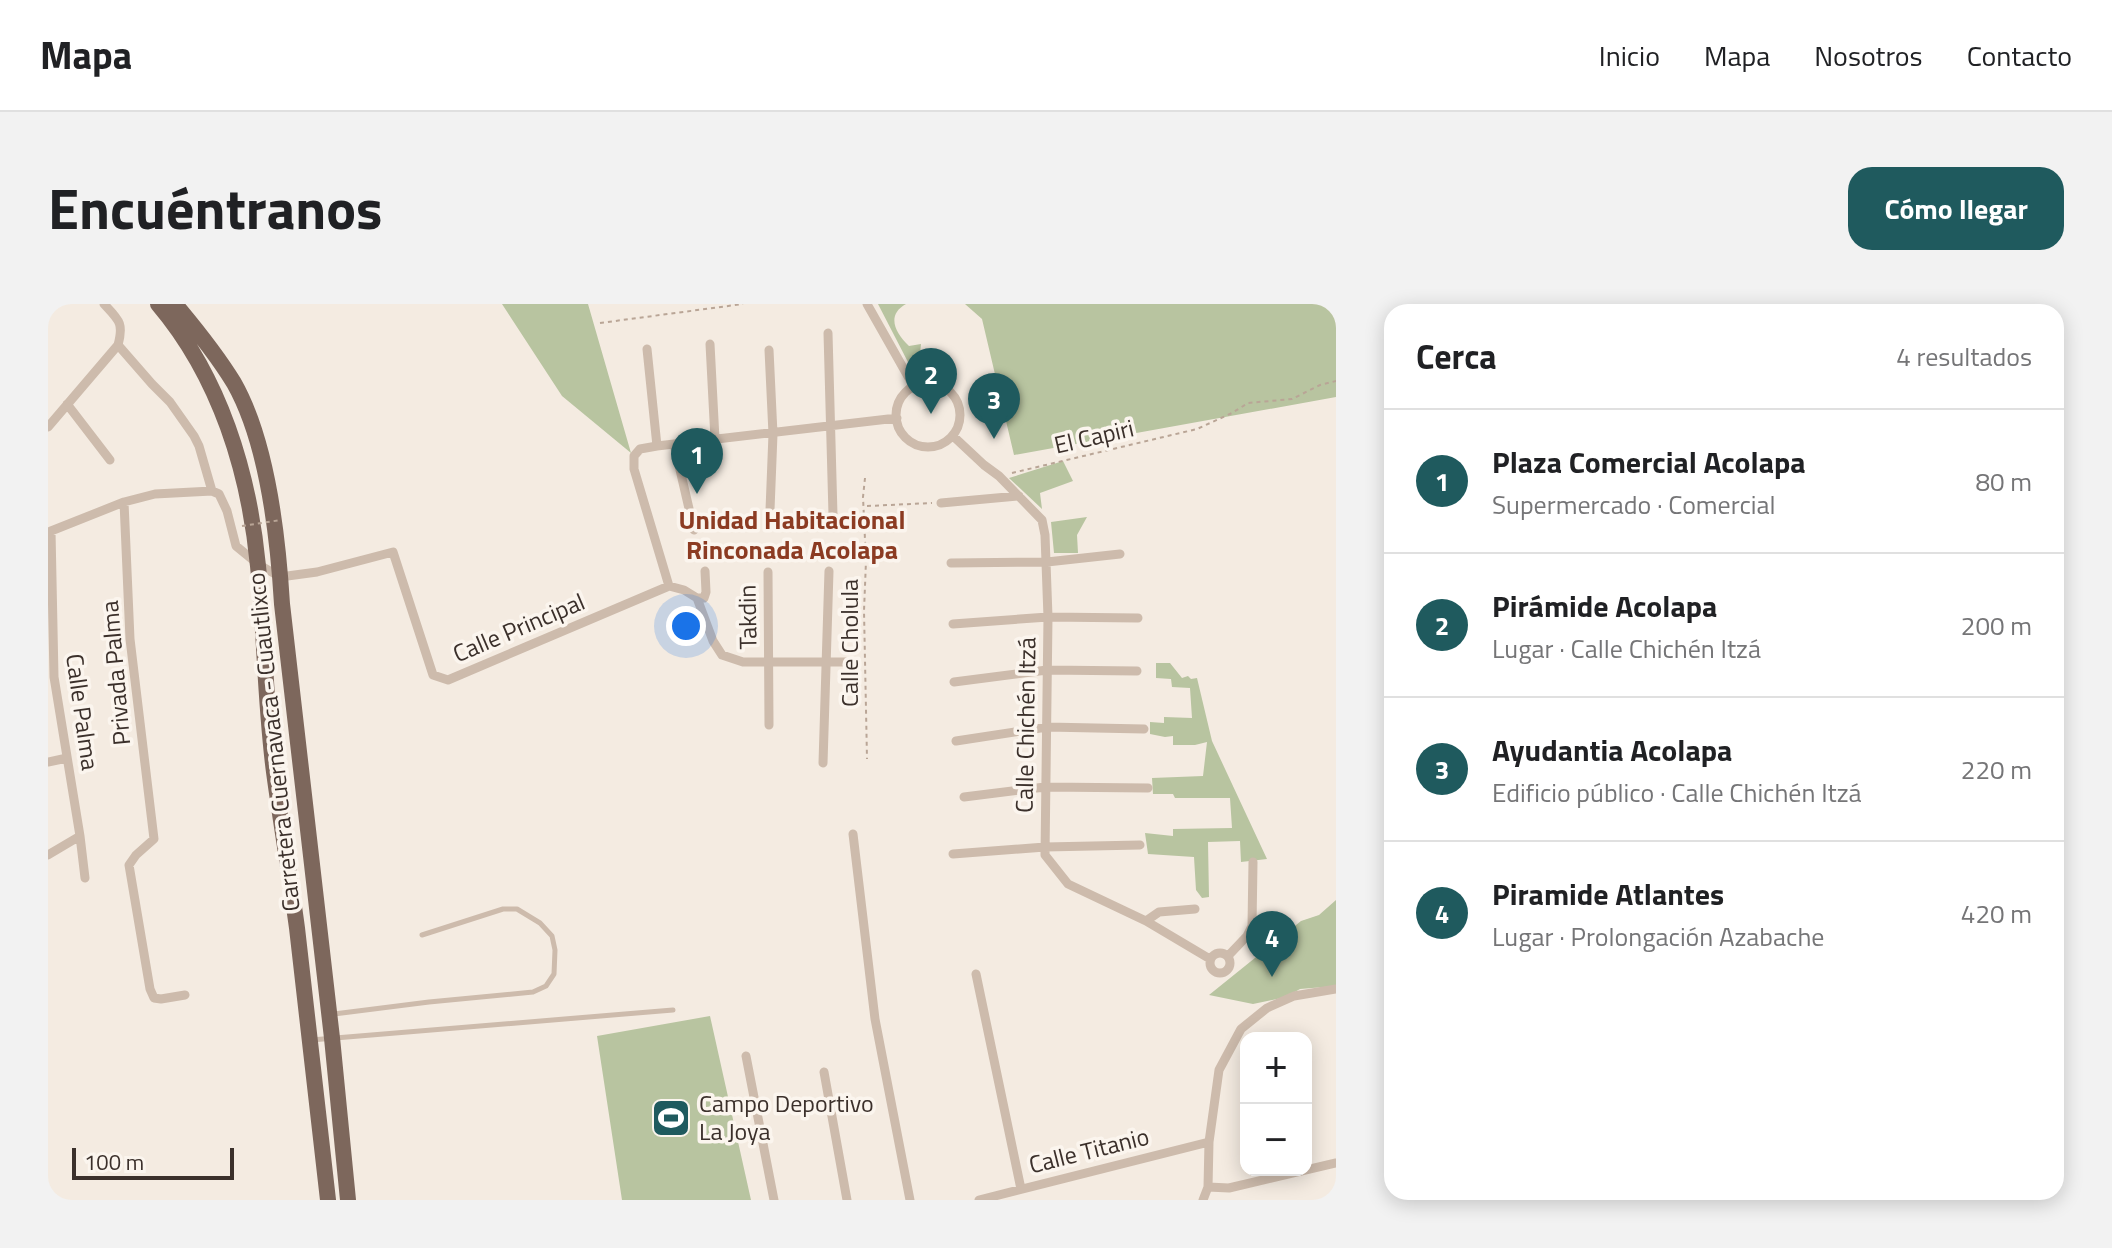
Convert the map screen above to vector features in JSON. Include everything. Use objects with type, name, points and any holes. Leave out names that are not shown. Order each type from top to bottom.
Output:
[{"type":"main road","name":"Carretera Cuernavaca - Cuautlixco","points":[[158,304],[191,350],[228,425],[244,476],[258,564],[274,770],[296,924],[328,1200]]},
{"type":"main road","name":"Carretera Cuernavaca - Cuautlixco","points":[[175,304],[235,386],[246,409],[264,466],[274,523],[348,1200]]},
{"type":"main road","points":[[269,720],[295,717]]},
{"type":"street","points":[[48,427],[118,345],[121,326],[104,304]]},
{"type":"street","points":[[867,304],[914,387]]},
{"type":"street","points":[[828,333],[833,515]]},
{"type":"street","points":[[710,344],[715,439]]},
{"type":"street","points":[[118,345],[170,402],[194,436],[216,492],[227,511],[236,546],[280,577]]},
{"type":"street","points":[[647,349],[657,446]]},
{"type":"street","points":[[769,350],[773,434],[770,510]]},
{"type":"street","points":[[928,383],[942,387],[954,396],[960,409],[960,423],[953,436],[941,445],[927,447],[912,443],[902,433],[897,418],[898,405],[904,394],[914,387],[928,383]]},
{"type":"street","points":[[67,404],[110,460]]},
{"type":"street","points":[[705,571],[704,598],[669,586],[634,469],[634,456],[640,449],[897,418]]},
{"type":"street","name":"Calle Chichén Itzá","points":[[953,436],[999,476],[1042,520],[1048,617],[1045,855],[1068,884],[1146,921],[1210,959],[1212,969],[1222,974],[1227,971],[1230,967],[1228,956]]},
{"type":"street","points":[[674,444],[694,530]]},
{"type":"street","name":"Calle Palma","points":[[80,836],[54,677],[51,531],[124,502],[155,494],[216,492]]},
{"type":"street","points":[[941,503],[1019,496]]},
{"type":"street","name":"Privada Palma","points":[[124,502],[130,639],[154,839],[129,865],[150,989],[154,998],[185,995]]},
{"type":"street","name":"Calle Principal","points":[[280,577],[317,572],[393,552],[433,675],[448,680],[669,586]]},
{"type":"street","points":[[951,563],[1047,562],[1120,554]]},
{"type":"street","points":[[823,763],[829,571]]},
{"type":"street","name":"Takdin","points":[[768,572],[769,725]]},
{"type":"street","points":[[697,598],[713,641],[722,655],[743,662],[848,662]]},
{"type":"street","points":[[953,624],[1048,617],[1138,618]]},
{"type":"street","points":[[954,682],[1047,670],[1137,671]]},
{"type":"street","points":[[956,741],[1047,727],[1144,729]]},
{"type":"street","points":[[48,762],[67,758]]},
{"type":"street","points":[[964,797],[1045,787],[1148,788]]},
{"type":"street","points":[[853,834],[875,1019],[910,1200]]},
{"type":"street","points":[[48,855],[80,836],[85,878]]},
{"type":"street","points":[[953,854],[1045,847],[1140,845]]},
{"type":"street","points":[[1210,959],[1218,953],[1228,956],[1252,926],[1253,862]]},
{"type":"street","points":[[1146,921],[1159,912],[1195,909]]},
{"type":"street","points":[[976,974],[1021,1189]]},
{"type":"street","points":[[1203,1200],[1208,1187],[1209,1142],[1219,1070],[1241,1029],[1267,1008],[1294,996],[1336,989]]},
{"type":"street","points":[[746,1056],[774,1200]]},
{"type":"street","points":[[824,1072],[847,1200]]},
{"type":"street","name":"Calle Titanio","points":[[979,1200],[1209,1142]]},
{"type":"street","points":[[1208,1187],[1229,1188],[1336,1163]]},
{"type":"lane","points":[[329,1014],[533,992],[546,986],[554,974],[552,936],[540,923],[517,909],[503,909],[422,935]]},
{"type":"lane","points":[[310,1040],[673,1010]]},
{"type":"path","points":[[600,323],[743,304]]},
{"type":"path","name":"El Capiri","points":[[999,476],[1197,429],[1248,403],[1292,399],[1336,381]]},
{"type":"path","name":"Calle Cholula","points":[[865,478],[867,759]]},
{"type":"path","points":[[865,506],[941,503]]},
{"type":"path","points":[[242,526],[281,520]]},
{"type":"green space","points":[[502,304],[588,304],[631,453],[562,396]]},
{"type":"green space","points":[[878,304],[906,304],[896,313],[897,330],[909,346],[921,344],[923,362],[934,365],[931,375],[910,366]]},
{"type":"green space","points":[[965,304],[1336,304],[1336,397],[1014,455],[982,319]]},
{"type":"green space","points":[[1063,461],[1073,481],[1040,493],[1042,509],[1009,478]]},
{"type":"green space","points":[[1087,517],[1077,535],[1078,553],[1054,553],[1051,522]]},
{"type":"green space","points":[[1156,663],[1170,663],[1182,678],[1197,678],[1212,741],[1267,859],[1241,862],[1240,841],[1208,842],[1209,897],[1202,898],[1196,890],[1194,857],[1148,854],[1145,833],[1173,836],[1173,829],[1232,828],[1230,798],[1175,798],[1173,794],[1153,794],[1152,778],[1203,776],[1207,742],[1173,745],[1173,736],[1150,734],[1150,722],[1164,723],[1164,717],[1192,718],[1190,688],[1172,687],[1171,679],[1156,678]]},
{"type":"green space","points":[[1336,900],[1336,986],[1300,989],[1286,997],[1253,1004],[1209,995],[1301,921],[1319,915]]},
{"type":"green space","name":"Campo Deportivo La Joya","points":[[710,1016],[751,1200],[622,1200],[597,1036]]},
{"type":"place","name":"Pirámide Acolapa","points":[[931,414]]},
{"type":"place","name":"Ayudantia Acolapa","points":[[994,439]]},
{"type":"place","name":"Plaza Comercial Acolapa","points":[[697,494]]},
{"type":"place","name":"Piramide Atlantes","points":[[1272,977]]},
{"type":"place","name":"Campo Deportivo La Joya","points":[[671,1118]]},
{"type":"district","name":"Unidad Habitacional Rinconada Acolapa","points":[[792,535]]}]
